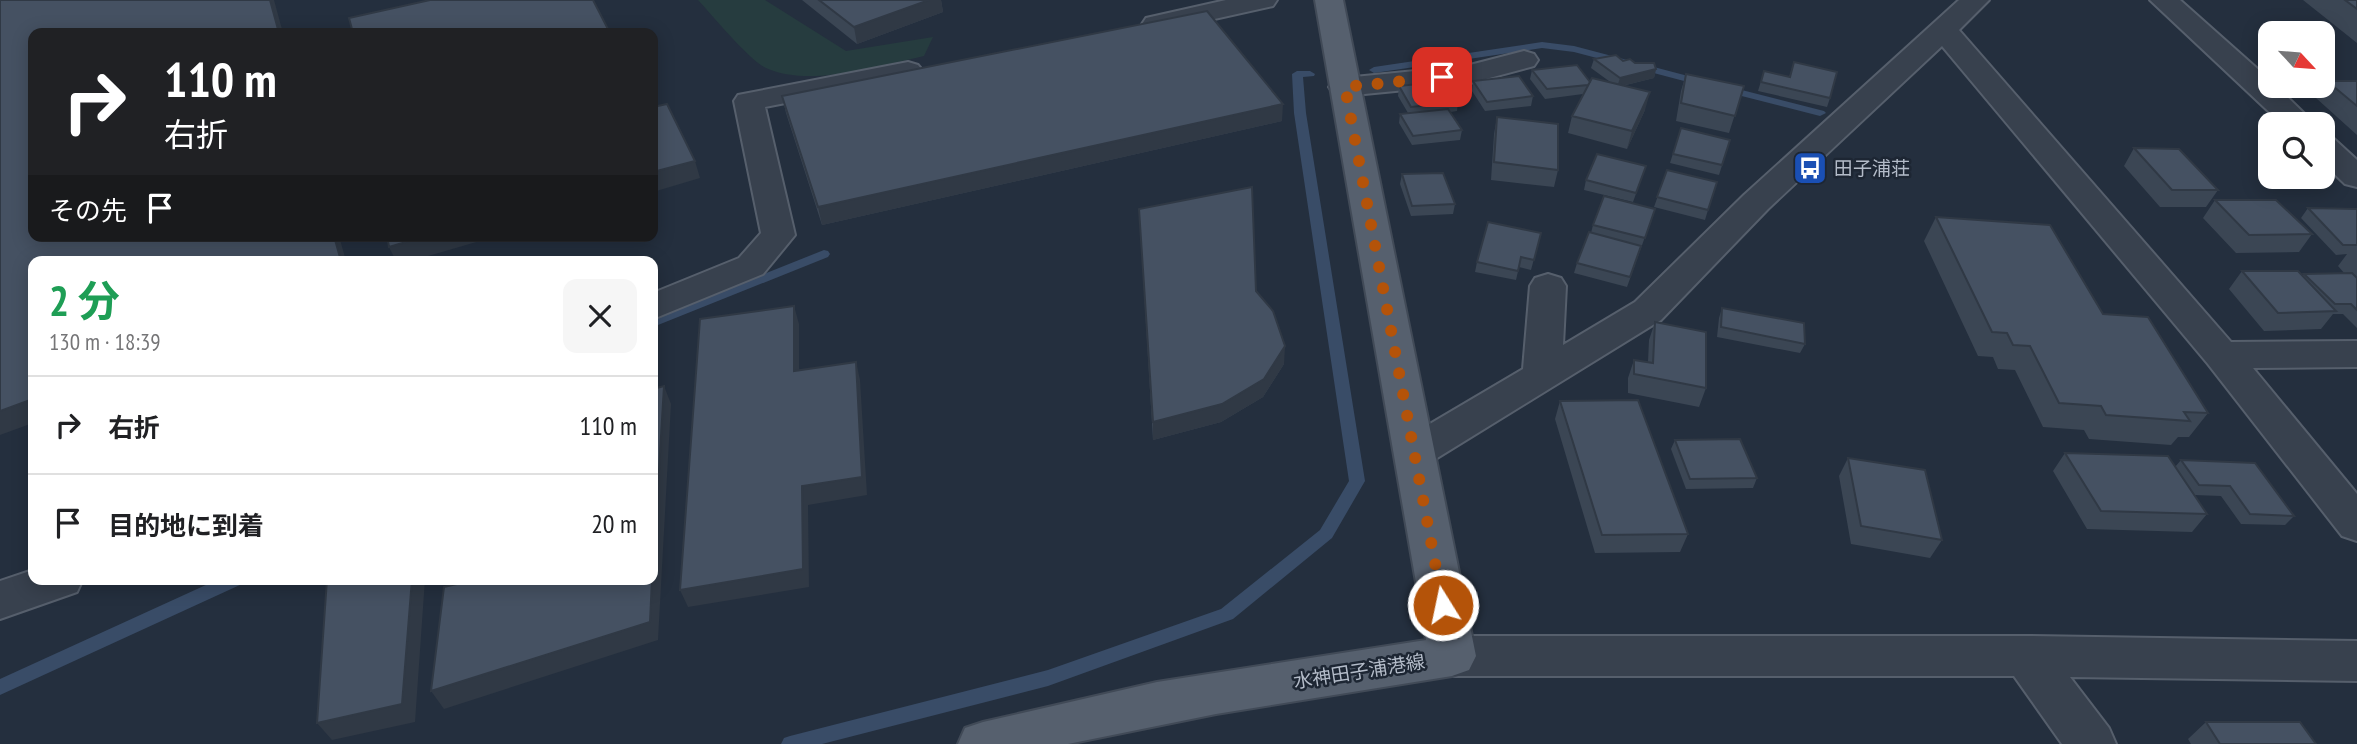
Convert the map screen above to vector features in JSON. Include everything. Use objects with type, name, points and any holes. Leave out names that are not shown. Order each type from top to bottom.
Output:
[{"type":"main road","name":"水神田子浦港線","points":[[983,744],[1038,728],[1230,691],[1452,656],[1329,0]]},
{"type":"street","points":[[1123,30],[1263,0]]},
{"type":"street","points":[[1415,452],[1648,311],[1756,202],[1975,0]]},
{"type":"street","points":[[2164,0],[2287,112]]},
{"type":"street","points":[[1944,30],[2221,355],[2357,524]]},
{"type":"street","points":[[1345,87],[1467,75],[1524,60]]},
{"type":"street","points":[[658,305],[751,266],[778,234],[749,101],[936,66]]},
{"type":"street","points":[[2335,157],[2357,177]]},
{"type":"street","points":[[1542,374],[1548,286]]},
{"type":"street","points":[[2221,355],[2357,354]]},
{"type":"street","points":[[0,600],[44,585]]},
{"type":"street","points":[[1452,656],[2027,656],[2357,662]]},
{"type":"street","points":[[2027,656],[2091,744]]},
{"type":"green space","points":[[698,0],[765,0],[846,51],[933,37],[924,56],[823,76],[784,74],[759,64]]},
{"type":"building","points":[[0,0],[270,0],[278,28],[28,28],[28,242],[336,242],[340,256],[28,256],[28,401],[0,411]]},
{"type":"building","points":[[430,0],[593,0],[607,28],[352,28],[349,18]]},
{"type":"building","points":[[819,0],[929,0],[854,27]]},
{"type":"building","points":[[2345,0],[2357,0],[2357,9]]},
{"type":"building","points":[[1207,11],[1283,104],[818,207],[782,96]]},
{"type":"building","points":[[1616,55],[1623,61],[1630,59],[1635,63],[1654,63],[1656,69],[1620,78],[1594,59]]},
{"type":"building","points":[[1794,62],[1837,72],[1830,98],[1761,82],[1764,71],[1790,77]]},
{"type":"building","points":[[1577,65],[1590,82],[1588,85],[1547,89],[1532,70]]},
{"type":"building","points":[[1686,74],[1744,86],[1735,116],[1681,103]]},
{"type":"building","points":[[1519,76],[1533,96],[1487,102],[1473,81]]},
{"type":"building","points":[[1592,78],[1650,92],[1632,131],[1572,116]]},
{"type":"building","points":[[1445,81],[1458,102],[1411,107],[1399,86]]},
{"type":"building","points":[[2335,81],[2357,81],[2357,106],[2335,88]]},
{"type":"building","points":[[667,104],[695,161],[658,171],[658,106]]},
{"type":"building","points":[[1448,109],[1462,130],[1413,136],[1400,114]]},
{"type":"building","points":[[1497,117],[1558,124],[1558,170],[1494,162]]},
{"type":"building","points":[[1681,128],[1730,140],[1722,165],[1673,154]]},
{"type":"building","points":[[2134,148],[2179,149],[2218,190],[2172,190]]},
{"type":"building","points":[[1597,154],[1646,166],[1636,193],[1586,180]]},
{"type":"building","points":[[1667,170],[1717,182],[1708,210],[1657,197]]},
{"type":"building","points":[[1443,173],[1455,204],[1412,206],[1402,174]]},
{"type":"building","points":[[1252,187],[1256,291],[1273,311],[1285,346],[1264,379],[1222,404],[1153,422],[1139,209]]},
{"type":"building","points":[[1604,196],[1655,209],[1645,238],[1593,225]]},
{"type":"building","points":[[2215,200],[2276,200],[2312,234],[2249,235]]},
{"type":"building","points":[[2308,208],[2357,209],[2357,245],[2343,245]]},
{"type":"building","points":[[1936,217],[2050,225],[2103,314],[2148,317],[2208,413],[2184,412],[2190,421],[2106,415],[2101,406],[2059,403],[2030,346],[2013,345],[2007,333],[1992,332]]},
{"type":"building","points":[[1488,222],[1541,233],[1534,260],[1521,257],[1518,271],[1477,262]]},
{"type":"building","points":[[1589,232],[1641,246],[1630,277],[1577,263]]},
{"type":"building","points":[[388,242],[406,242],[389,247]]},
{"type":"building","points":[[2242,271],[2298,271],[2336,311],[2278,313]]},
{"type":"building","points":[[2352,273],[2357,278],[2357,310],[2351,304],[2335,304],[2304,274]]},
{"type":"building","points":[[794,306],[794,371],[856,362],[862,477],[802,486],[803,569],[680,590],[700,319]]},
{"type":"building","points":[[1722,308],[1804,323],[1805,344],[1721,327]]},
{"type":"building","points":[[1655,322],[1706,332],[1706,388],[1634,374],[1634,360],[1653,363]]},
{"type":"building","points":[[664,386],[658,487],[658,388]]},
{"type":"building","points":[[1638,400],[1688,534],[1602,535],[1560,401]]},
{"type":"building","points":[[1740,439],[1757,478],[1690,479],[1675,440]]},
{"type":"building","points":[[2065,453],[2168,456],[2207,514],[2101,511]]},
{"type":"building","points":[[1848,458],[1925,470],[1942,540],[1861,526]]},
{"type":"building","points":[[2181,460],[2255,463],[2294,516],[2250,514],[2230,486],[2199,485]]},
{"type":"building","points":[[327,585],[412,585],[402,704],[317,723]]},
{"type":"building","points":[[652,585],[650,622],[431,691],[444,587]]},
{"type":"building","points":[[2206,722],[2300,722],[2316,744],[2220,744]]},
{"type":"waterway","points":[[1374,70],[1542,45],[1574,49],[1703,83]]},
{"type":"waterway","points":[[790,744],[1048,678],[1227,614],[1326,534],[1357,481],[1300,113],[1297,74],[1310,74]]},
{"type":"waterway","points":[[1726,89],[1820,113]]},
{"type":"waterway","points":[[658,321],[824,254]]},
{"type":"waterway","points":[[0,687],[223,585]]},
{"type":"place","name":"田子浦荘","points":[[1810,168]]},
{"type":"route","points":[[1442,77],[1345,87],[1443,605]]}]
